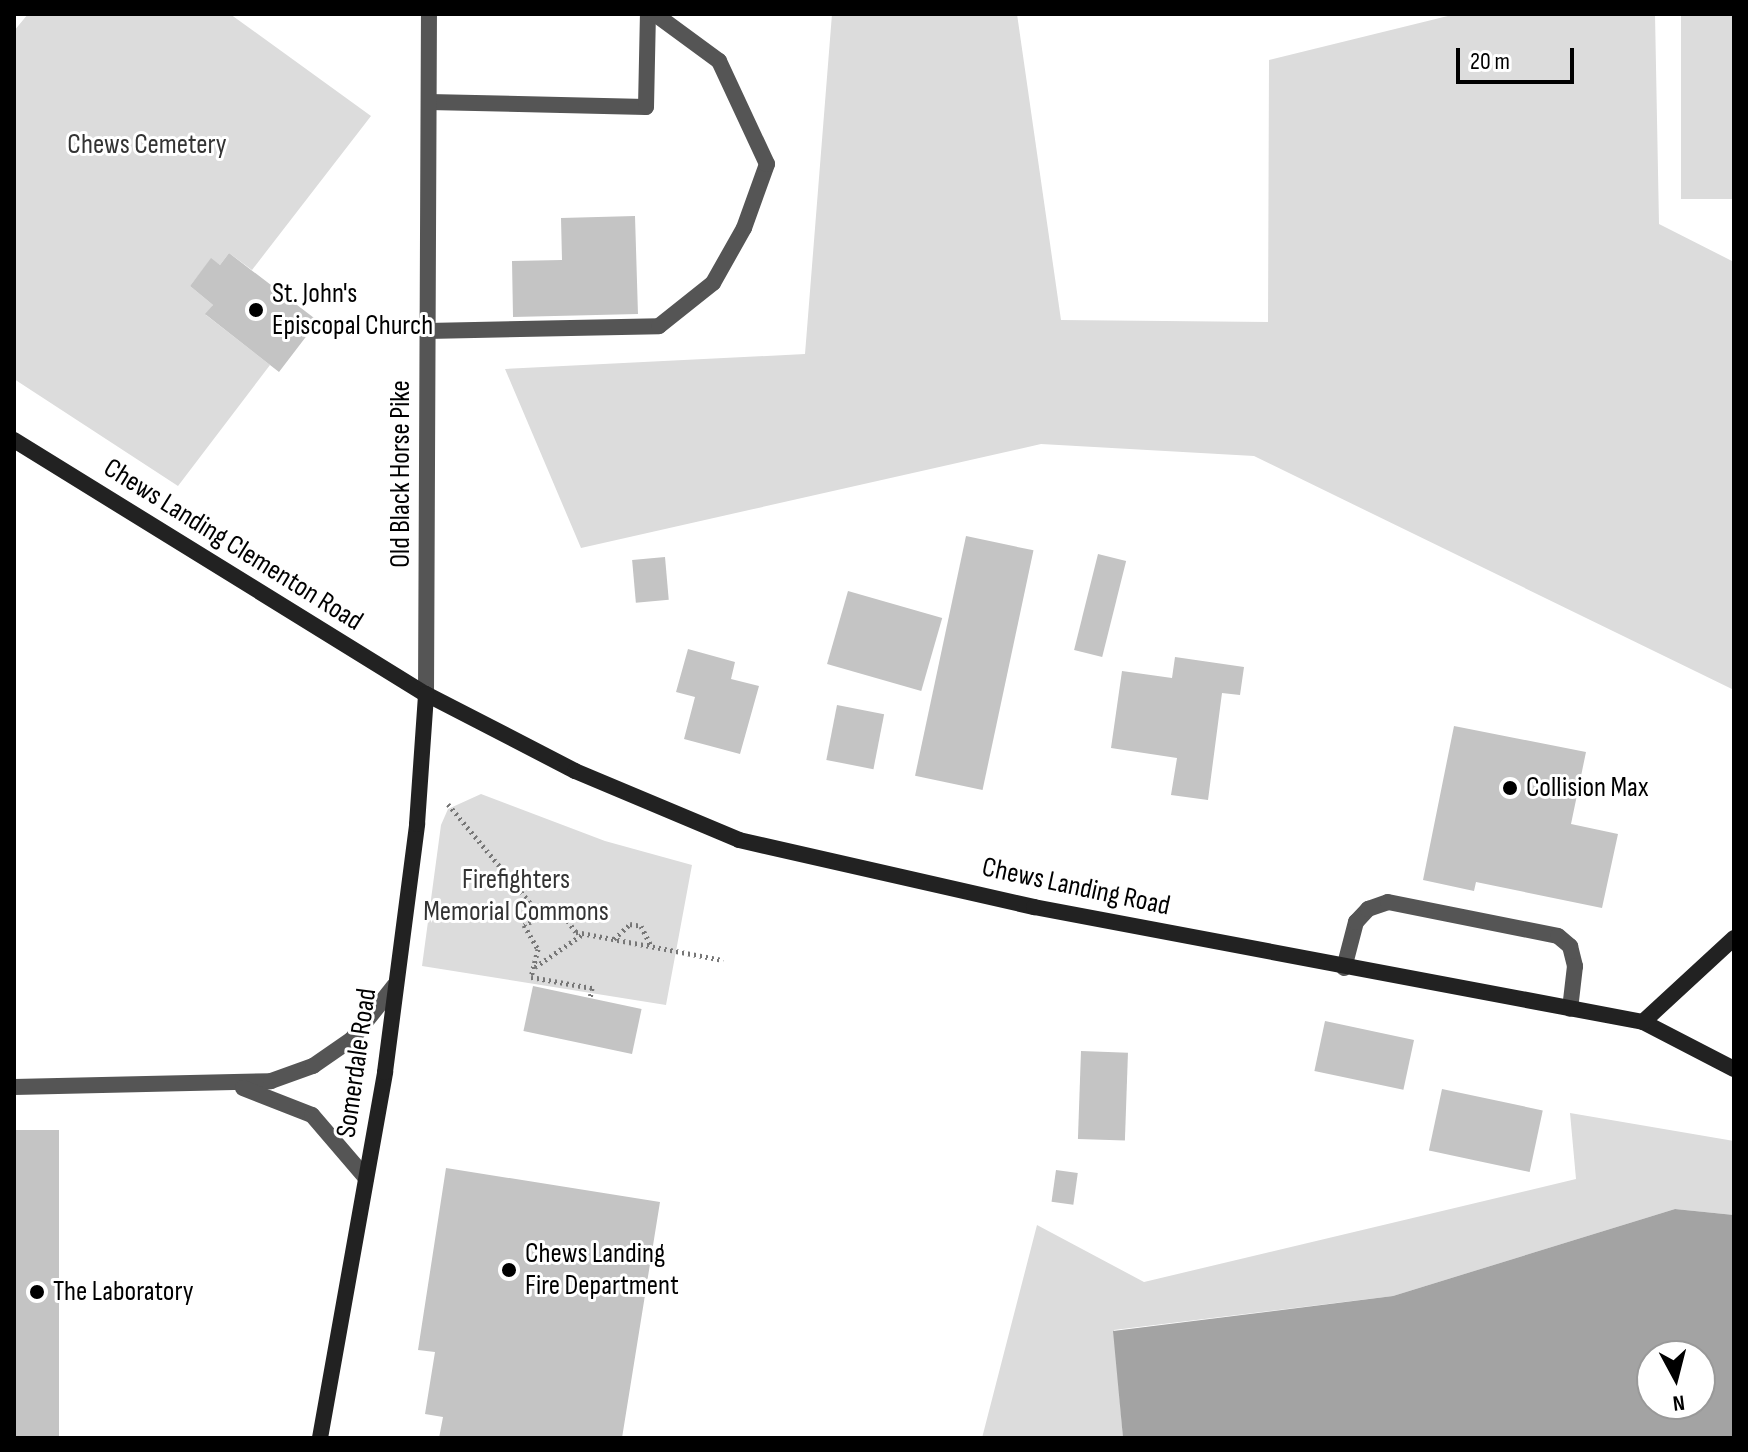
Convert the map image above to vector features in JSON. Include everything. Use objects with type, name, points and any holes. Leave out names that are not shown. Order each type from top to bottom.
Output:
[{"type":"main road","name":"Chews Landing Clementon Road","points":[[14,440],[426,694]]},
{"type":"main road","name":"Chews Landing Road","points":[[426,694],[575,771],[739,840],[1034,907],[1344,968],[1643,1022],[1734,1069]]},
{"type":"main road","name":"Somerdale Road","points":[[320,1438],[366,1178],[394,986],[417,824],[426,694]]},
{"type":"main road","points":[[1643,1022],[1734,938]]},
{"type":"street","name":"Old Black Horse Pike","points":[[426,694],[429,14]]},
{"type":"street","points":[[429,102],[646,107],[648,14]]},
{"type":"street","points":[[427,331],[659,326],[713,283],[744,228],[767,164],[719,61],[655,14]]},
{"type":"street","points":[[1344,968],[1356,922],[1368,909],[1388,902],[1558,936],[1570,946],[1575,966],[1570,1009]]},
{"type":"street","points":[[14,1087],[230,1085],[271,1081],[313,1066],[352,1039],[394,986]]},
{"type":"street","points":[[230,1085],[268,1094],[312,1115],[366,1178]]},
{"type":"path","points":[[448,804],[541,916]]},
{"type":"path","points":[[590,998],[592,988],[531,977],[538,949],[524,925],[557,906],[576,932],[723,960]]},
{"type":"path","points":[[614,939],[630,924],[641,926],[651,946]]},
{"type":"path","points":[[534,968],[584,934]]},
{"type":"green space","name":"Chews Cemetery","points":[[28,14],[230,14],[371,116],[252,270],[229,253],[220,265],[211,259],[190,286],[213,305],[206,315],[270,365],[178,486],[14,379],[14,31]]},
{"type":"green space","points":[[832,14],[1017,14],[1061,320],[1268,322],[1269,60],[1456,14],[1655,14],[1659,224],[1734,262],[1734,690],[1254,456],[1041,444],[581,548],[505,369],[805,354]]},
{"type":"green space","points":[[1681,14],[1734,14],[1734,199],[1681,199]]},
{"type":"green space","name":"Firefighters Memorial Commons","points":[[481,794],[605,841],[692,865],[666,1005],[422,966],[441,825],[448,809]]},
{"type":"green space","points":[[1570,1113],[1734,1141],[1734,1215],[1675,1209],[1393,1296],[1114,1330],[1123,1438],[982,1438],[1037,1225],[1144,1282],[1576,1179]]},
{"type":"shaded area","points":[[1675,1209],[1734,1215],[1734,1438],[1123,1438],[1113,1331],[1393,1296]]},
{"type":"building","points":[[635,216],[638,314],[513,317],[512,261],[562,260],[561,218]]},
{"type":"building","name":"St. John's Episcopal Church","points":[[229,253],[318,321],[279,372],[205,314],[213,305],[190,286],[211,258],[220,265]]},
{"type":"building","points":[[966,536],[1033,550],[983,790],[915,776]]},
{"type":"building","points":[[1098,554],[1126,561],[1102,657],[1074,650]]},
{"type":"building","points":[[665,557],[669,600],[636,603],[632,560]]},
{"type":"building","points":[[848,591],[942,618],[921,691],[827,664]]},
{"type":"building","points":[[688,649],[735,662],[731,679],[759,686],[740,754],[684,739],[695,697],[676,692]]},
{"type":"building","points":[[1175,657],[1244,667],[1240,695],[1222,693],[1208,800],[1171,795],[1177,758],[1111,748],[1122,671],[1172,678]]},
{"type":"building","points":[[837,705],[884,714],[873,769],[826,760]]},
{"type":"building","name":"Collision Max","points":[[1454,726],[1586,752],[1571,824],[1618,834],[1602,908],[1476,882],[1474,891],[1423,880]]},
{"type":"building","points":[[533,986],[642,1009],[632,1054],[523,1031]]},
{"type":"building","points":[[1325,1021],[1414,1040],[1403,1090],[1314,1071]]},
{"type":"building","points":[[1081,1051],[1128,1053],[1125,1141],[1078,1139]]},
{"type":"building","points":[[1442,1089],[1543,1110],[1530,1172],[1429,1151]]},
{"type":"building","points":[[14,1130],[59,1130],[59,1438],[14,1438]]},
{"type":"building","points":[[446,1168],[660,1202],[622,1438],[439,1438],[443,1417],[425,1414],[435,1352],[418,1350]]},
{"type":"building","points":[[1056,1170],[1078,1173],[1073,1205],[1052,1202]]},
{"type":"place","name":"St. John's Episcopal Church","points":[[256,310]]},
{"type":"place","name":"Collision Max","points":[[1510,788]]},
{"type":"place","name":"Chews Landing Fire Department","points":[[509,1270]]},
{"type":"place","name":"The Laboratory","points":[[37,1292]]}]
